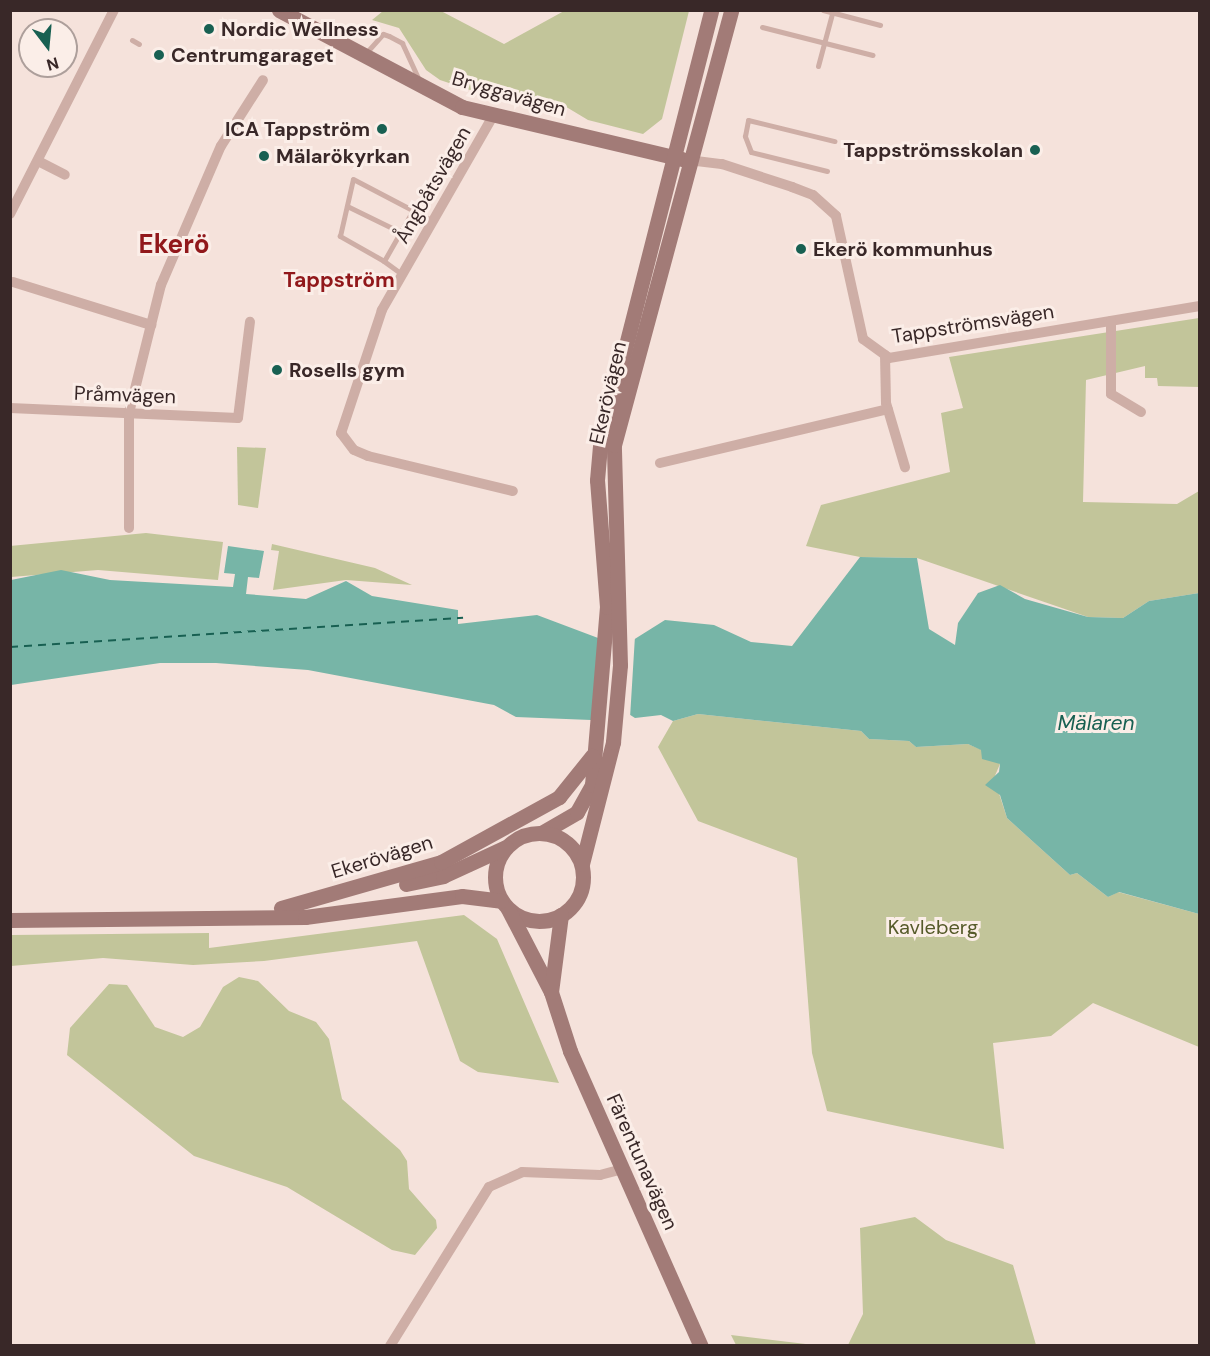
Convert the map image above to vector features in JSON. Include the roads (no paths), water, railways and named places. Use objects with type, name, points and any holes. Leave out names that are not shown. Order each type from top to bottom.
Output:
[{"type":"main road","name":"Bryggavägen","points":[[279,10],[297,15],[362,57],[423,90],[493,116],[682,159]]},
{"type":"main road","name":"Ekerövägen","points":[[582,864],[603,743],[621,604],[614,519],[614,446],[682,159],[711,10]]},
{"type":"main road","name":"Ekerövägen","points":[[543,832],[577,812],[592,785],[603,743],[607,608],[601,530],[600,447],[682,159],[731,10]]},
{"type":"main road","name":"Ekerövägen","points":[[281,908],[441,862],[559,797],[582,774],[603,743]]},
{"type":"main road","points":[[550,992],[561,915],[581,892],[582,864],[569,844],[543,832],[521,836],[506,847],[495,872],[505,905],[533,921],[561,915]]},
{"type":"main road","name":"Ekerövägen","points":[[166,916],[281,908],[443,876],[506,847]]},
{"type":"main road","name":"Ekerövägen","points":[[10,920],[166,916],[305,917],[462,896],[505,905]]},
{"type":"main road","name":"Färentunavägen","points":[[505,905],[550,992],[622,1169],[701,1346]]},
{"type":"street","points":[[10,214],[114,10]]},
{"type":"street","points":[[129,528],[129,413],[150,325],[181,228],[243,103],[263,80]]},
{"type":"street","name":"Ångbåtsvägen","points":[[493,116],[435,221],[382,310],[341,433],[344,440],[368,456],[513,491]]},
{"type":"street","name":"Tappströmsvägen","points":[[682,159],[722,164],[792,187],[813,195],[836,216],[863,339],[885,355],[1200,306]]},
{"type":"street","points":[[38,160],[66,175]]},
{"type":"street","points":[[12,278],[150,325]]},
{"type":"street","points":[[1111,321],[1112,394],[1141,412]]},
{"type":"street","name":"Pråmvägen","points":[[10,408],[238,418],[250,322]]},
{"type":"street","points":[[885,355],[888,409],[906,467]]},
{"type":"street","points":[[660,463],[888,409]]},
{"type":"street","points":[[390,1346],[489,1187],[522,1173],[600,1175],[622,1169]]},
{"type":"lane","points":[[823,10],[880,25]]},
{"type":"lane","points":[[818,66],[833,12]]},
{"type":"lane","points":[[762,27],[825,41],[873,55]]},
{"type":"lane","points":[[362,57],[383,34],[402,42],[423,90]]},
{"type":"lane","points":[[132,40],[139,44]]},
{"type":"lane","points":[[827,171],[751,152],[745,136],[748,120],[834,141]]},
{"type":"lane","points":[[403,274],[340,236],[353,179],[362,179],[435,221]]},
{"type":"lane","points":[[347,206],[402,233]]},
{"type":"lane","points":[[384,261],[402,233],[413,210]]},
{"type":"water","name":"Mälaren","points":[[228,546],[264,551],[259,578],[248,577],[246,594],[306,599],[346,581],[372,596],[458,610],[458,624],[537,615],[622,647],[665,620],[714,625],[751,642],[792,646],[860,557],[917,558],[929,629],[955,645],[958,623],[978,593],[1000,585],[1025,599],[1088,617],[1123,618],[1149,601],[1199,593],[1199,914],[1119,892],[1108,897],[1077,873],[1070,875],[1007,818],[1000,795],[985,785],[999,772],[1000,764],[982,759],[981,750],[968,744],[916,747],[909,741],[869,739],[861,731],[698,714],[673,721],[661,715],[635,718],[602,697],[591,720],[516,717],[494,705],[308,670],[216,663],[160,663],[11,685],[11,580],[61,570],[110,580],[233,587],[235,574],[224,573]]},
{"type":"place","name":"Nordic Wellness","points":[[209,29]]},
{"type":"place","name":"Centrumgaraget","points":[[159,55]]},
{"type":"place","name":"ICA Tappström","points":[[382,129]]},
{"type":"place","name":"Tappströmsskolan","points":[[1035,150]]},
{"type":"place","name":"Mälarökyrkan","points":[[264,156]]},
{"type":"place","name":"Ekerö kommunhus","points":[[801,249]]},
{"type":"place","name":"Rosells gym","points":[[277,370]]},
{"type":"district","name":"Ekerö","points":[[174,245]]},
{"type":"district","name":"Tappström","points":[[339,280]]},
{"type":"park label","name":"Kavleberg","points":[[933,927]]}]
